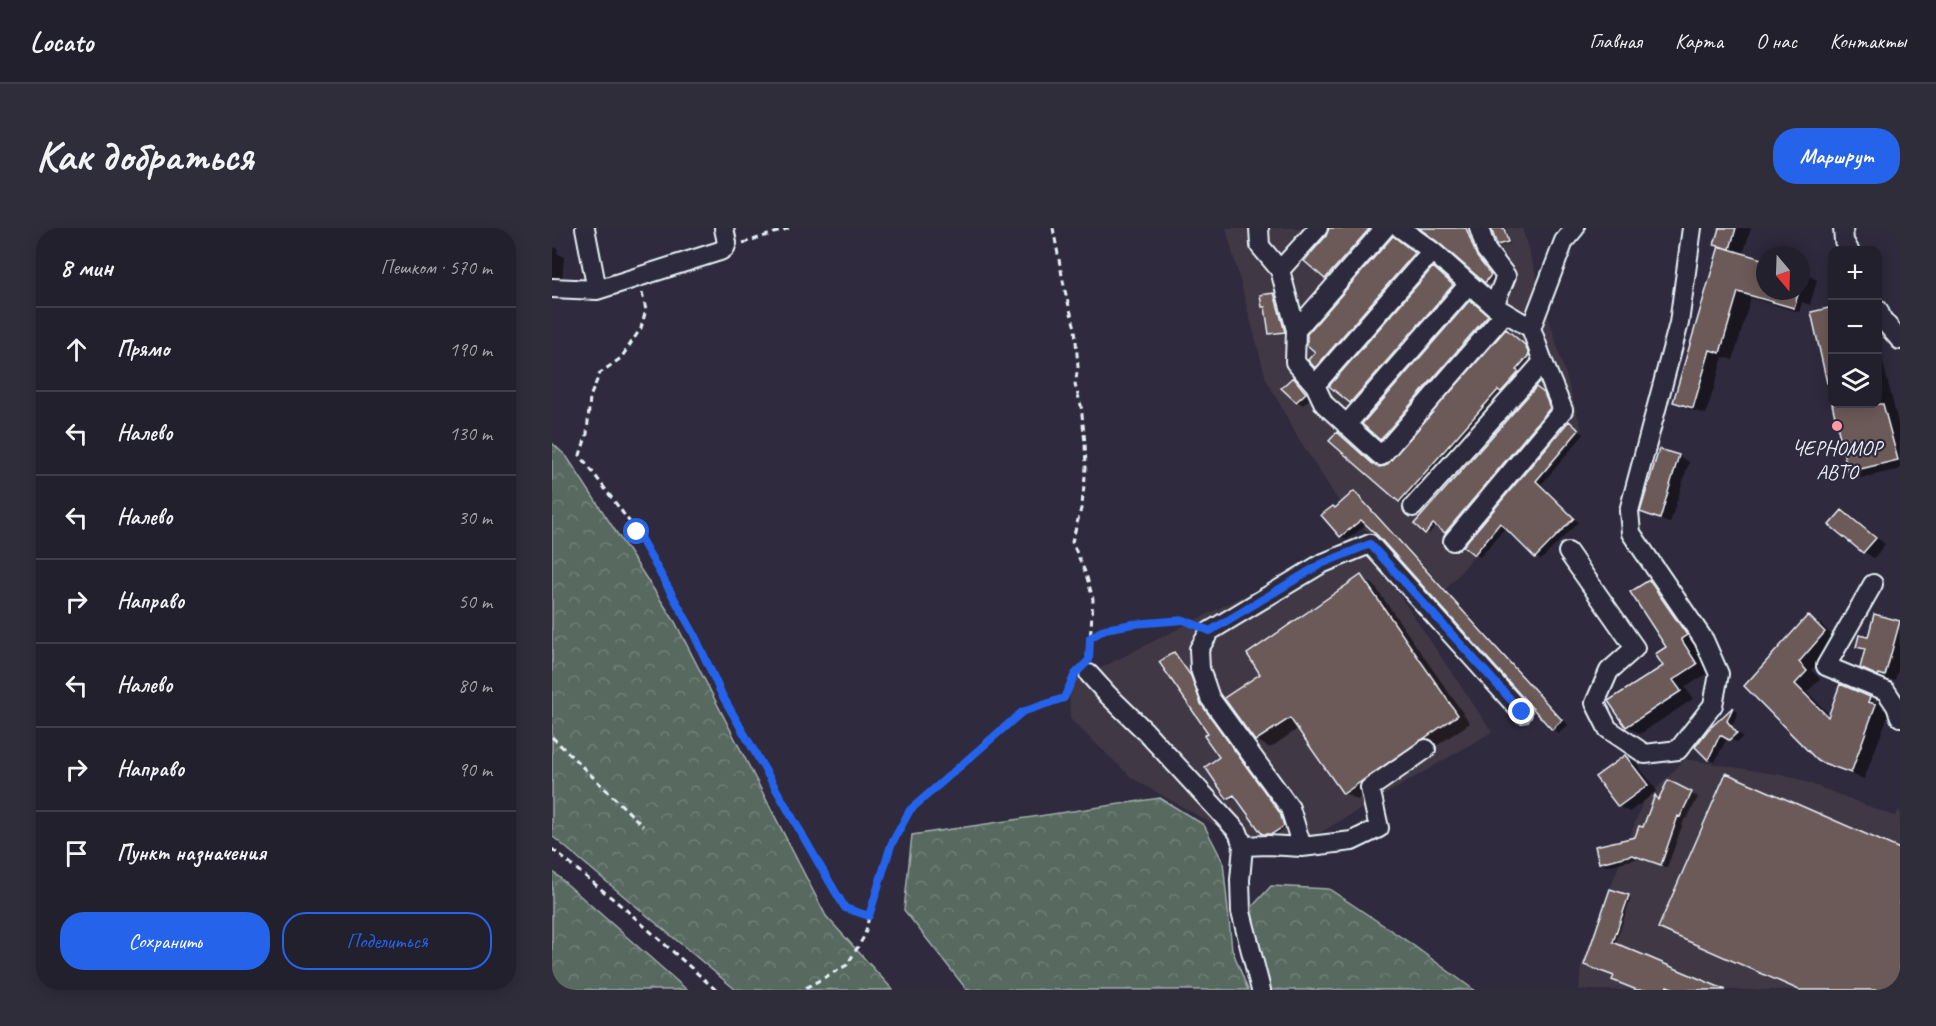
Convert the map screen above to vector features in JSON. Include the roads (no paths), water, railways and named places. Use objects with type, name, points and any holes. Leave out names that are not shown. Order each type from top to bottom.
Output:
[{"type":"lane","points":[[585,228],[597,290]]},
{"type":"lane","points":[[552,288],[597,290],[720,251],[727,243],[724,228]]},
{"type":"lane","points":[[1259,228],[1260,246],[1280,270],[1296,330],[1295,362],[1315,385],[1324,404],[1381,456],[1500,310],[1506,276],[1486,250],[1479,228]]},
{"type":"lane","points":[[1280,270],[1318,228]]},
{"type":"lane","points":[[1296,330],[1385,228]]},
{"type":"lane","points":[[1400,228],[1432,251],[1500,310],[1531,328]]},
{"type":"lane","points":[[1453,541],[1563,410],[1531,328],[1564,242],[1575,228]]},
{"type":"lane","points":[[1568,552],[1635,648],[1609,672],[1595,704],[1608,729],[1645,754],[1678,750],[1713,705],[1719,674],[1704,640],[1631,533],[1629,511],[1679,323],[1692,228]]},
{"type":"lane","points":[[1843,228],[1847,246]]},
{"type":"lane","points":[[1315,385],[1432,251]]},
{"type":"lane","points":[[1346,425],[1469,284]]},
{"type":"lane","points":[[1882,319],[1900,340]]},
{"type":"lane","points":[[1413,507],[1543,363]]},
{"type":"lane","points":[[1302,848],[1290,808],[1210,698],[1200,669],[1199,649],[1210,631],[1321,564],[1370,544],[1522,712]]},
{"type":"lane","points":[[1873,584],[1826,666],[1886,691],[1899,705]]},
{"type":"lane","points":[[1082,674],[1217,808],[1238,832],[1243,846],[1240,880],[1241,912],[1261,990]]},
{"type":"lane","points":[[1243,846],[1268,845],[1302,848],[1352,840],[1379,828],[1370,788],[1426,749]]},
{"type":"place","name":"ЧЕРНОМОР АВТО","points":[[1837,426]]}]
